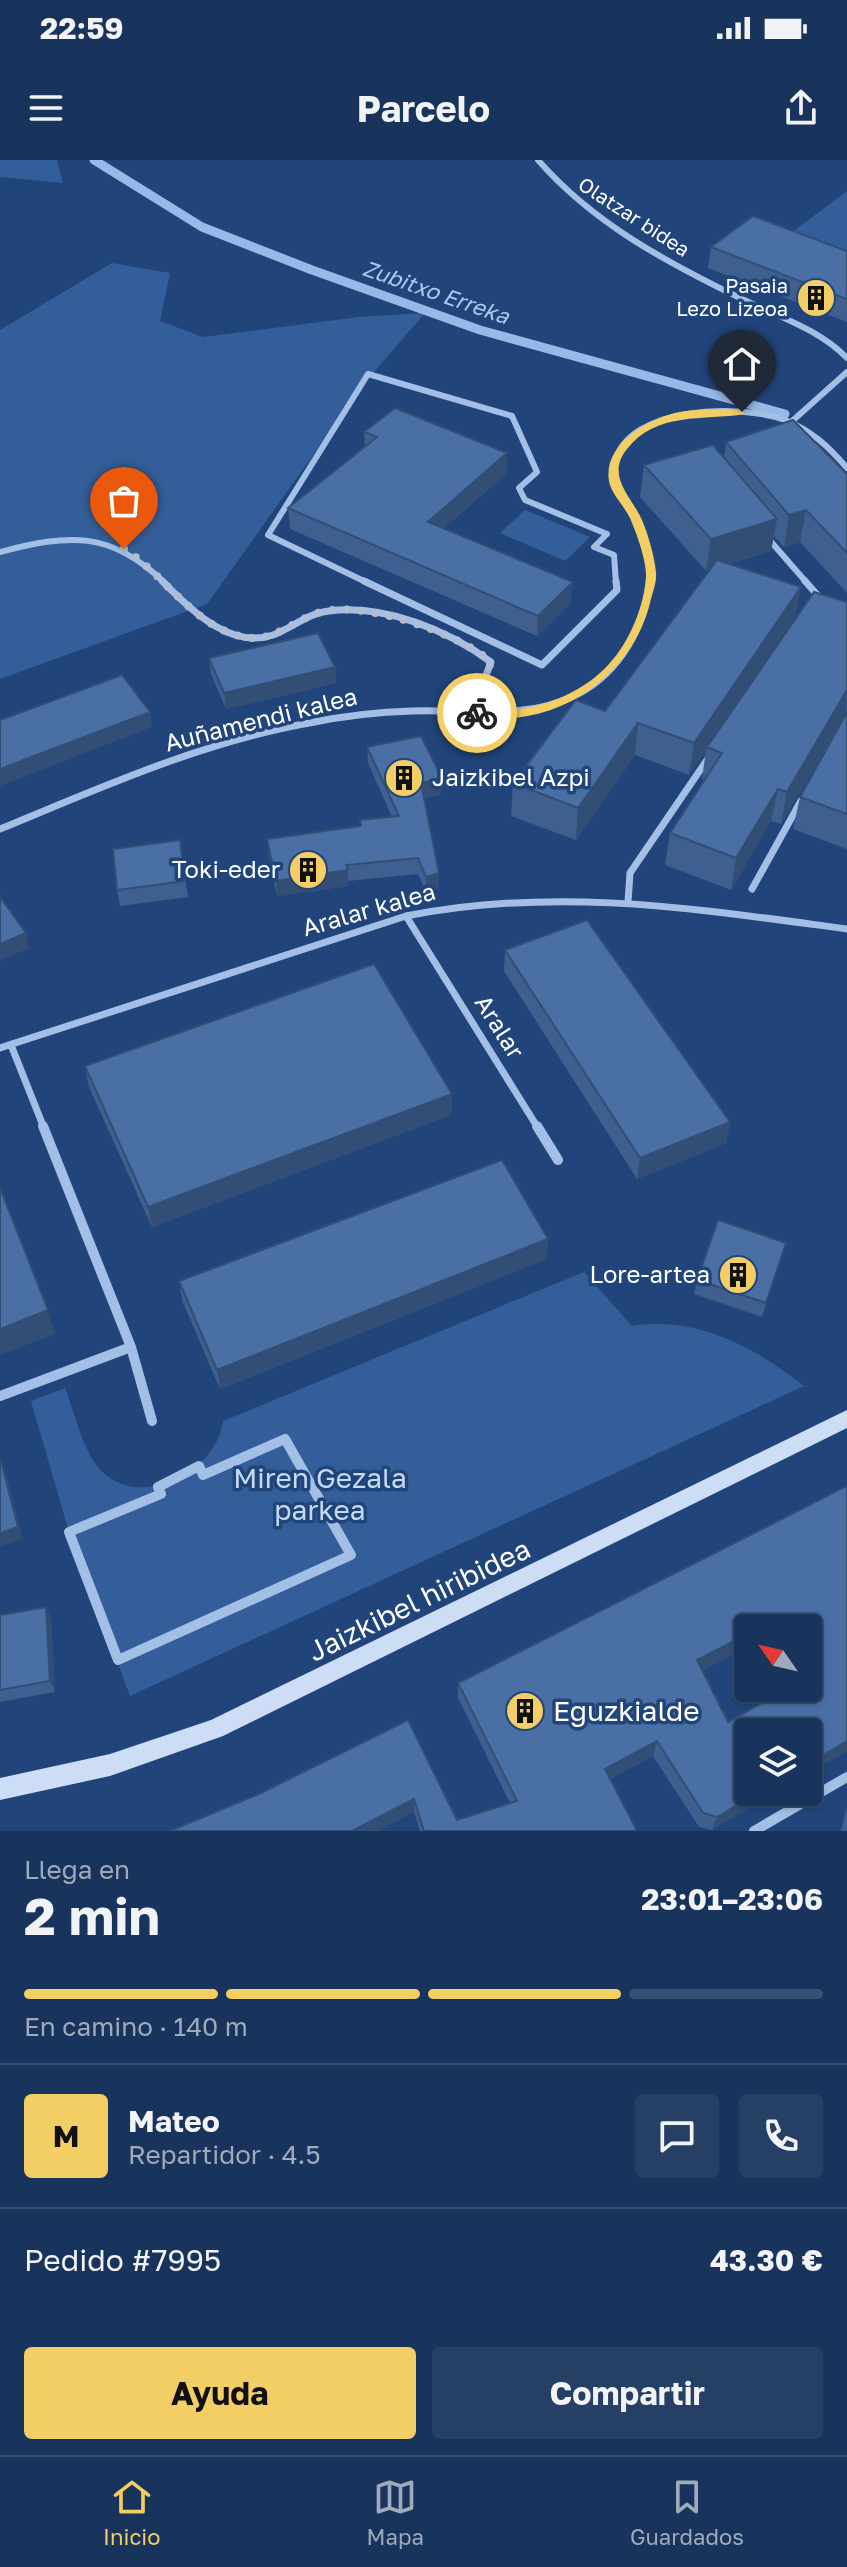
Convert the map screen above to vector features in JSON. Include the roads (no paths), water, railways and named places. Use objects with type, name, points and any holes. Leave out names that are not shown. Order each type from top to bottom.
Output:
[{"type":"street","name":"Olatzar bidea","points":[[538,160],[555,184],[602,220],[686,269],[831,341],[847,358]]},
{"type":"street","points":[[790,423],[847,372]]},
{"type":"street","points":[[368,374],[512,416],[537,472],[519,488],[525,500],[607,534],[594,547],[614,555],[617,590],[542,665],[268,535],[368,374]]},
{"type":"street","name":"Auñamendi kalea","points":[[0,829],[143,772],[300,726],[375,712],[540,710],[571,697],[602,678],[614,666],[642,618],[650,592],[649,556],[637,520],[617,490],[613,476],[620,450],[630,439],[659,421],[698,412],[742,412],[790,423],[819,439],[847,468]]},
{"type":"street","points":[[757,525],[818,597],[831,603]]},
{"type":"street","points":[[0,552],[59,539],[110,543],[136,556],[198,615],[227,632],[255,638],[328,610],[356,610],[434,631],[477,649],[491,662],[472,713]]},
{"type":"street","points":[[809,610],[818,597]]},
{"type":"street","points":[[628,902],[630,873],[711,755]]},
{"type":"street","points":[[752,889],[810,784]]},
{"type":"street","name":"Aralar kalea","points":[[0,1048],[406,916],[500,901],[628,902],[847,929]]},
{"type":"street","name":"Aralar","points":[[406,916],[558,1160]]},
{"type":"street","points":[[11,1045],[131,1347],[152,1421]]},
{"type":"street","points":[[0,1396],[131,1347]]},
{"type":"street","name":"Jaizkibel hiribidea","points":[[0,1789],[49,1782],[137,1759],[216,1729],[847,1419]]},
{"type":"street","points":[[285,1439],[351,1555],[118,1660],[69,1532],[161,1494],[158,1487],[199,1466],[203,1475],[285,1439]]},
{"type":"street","points":[[754,1831],[847,1777]]},
{"type":"waterway","name":"Zubitxo Erreka","points":[[94,160],[202,227],[312,270],[480,330],[785,414]]},
{"type":"place","name":"Pasaia Lezo Lizeoa","points":[[816,298]]},
{"type":"place","name":"Jaizkibel Azpi","points":[[404,778]]},
{"type":"place","name":"Toki-eder","points":[[308,870]]},
{"type":"place","name":"Lore-artea","points":[[738,1275]]},
{"type":"place","name":"Eguzkialde","points":[[525,1711]]},
{"type":"park label","name":"Miren Gezala parkea","points":[[320,1494]]}]
